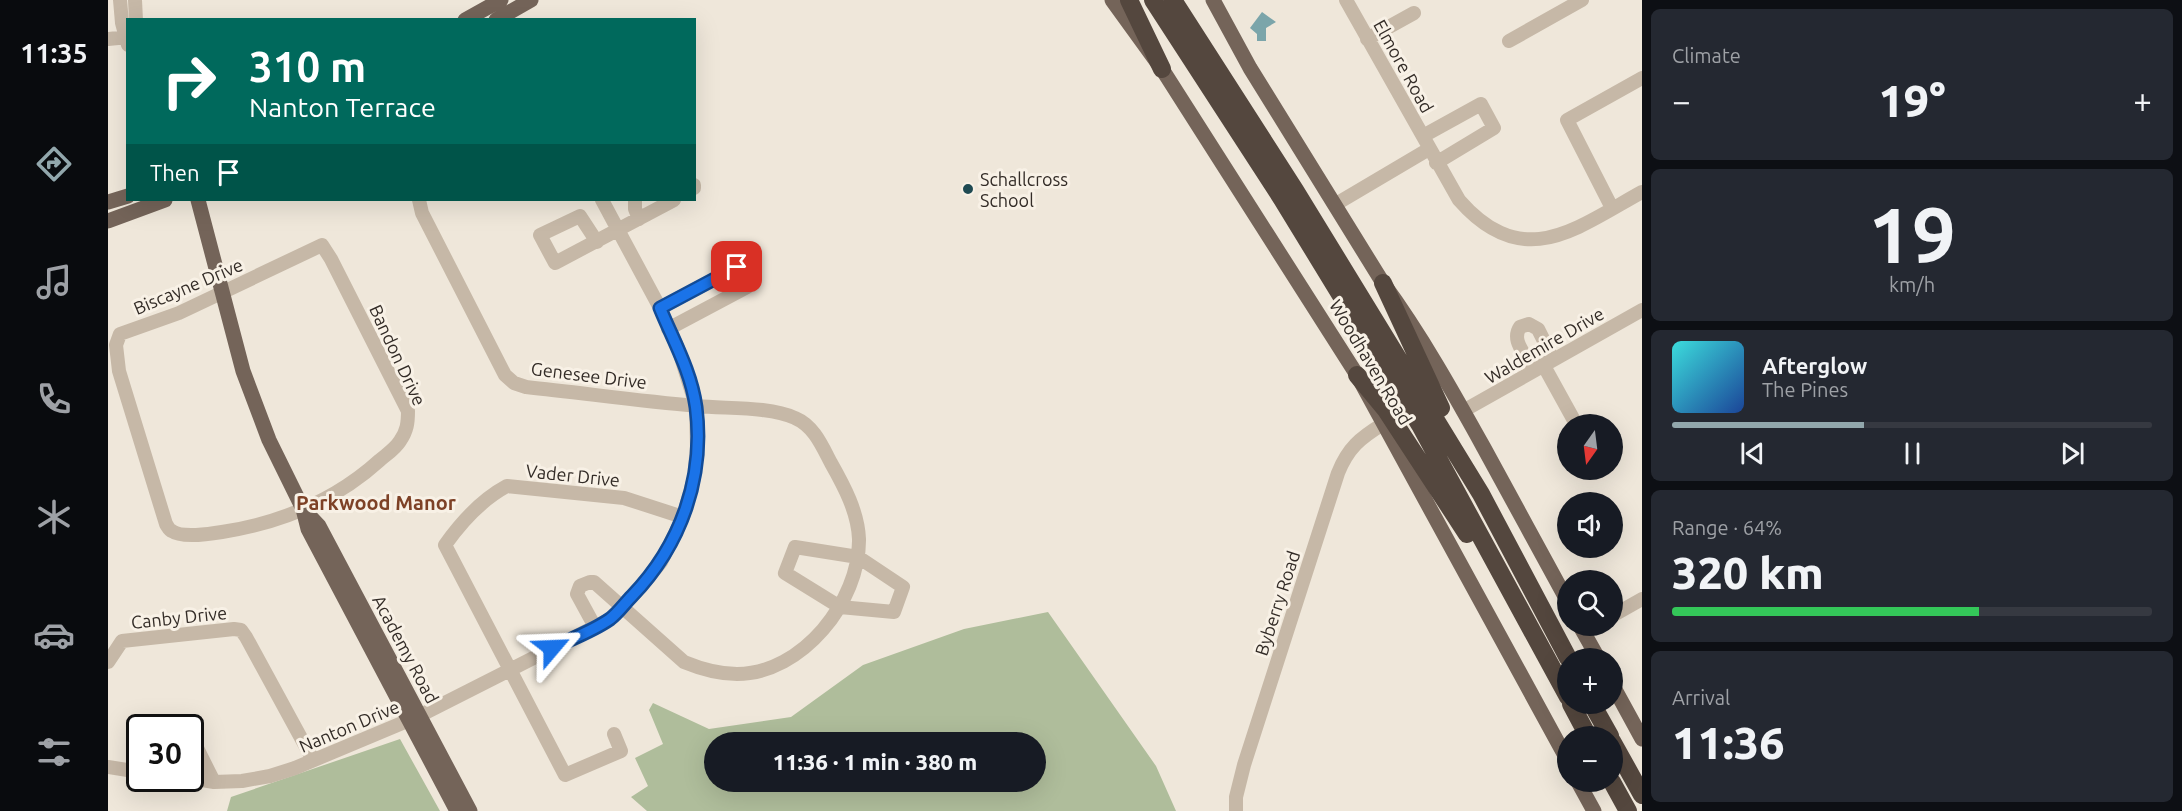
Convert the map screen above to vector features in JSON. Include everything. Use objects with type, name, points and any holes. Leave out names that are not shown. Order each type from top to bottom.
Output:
[{"type":"highway","points":[[1130,0],[1162,69]]},
{"type":"highway","name":"Woodhaven Road","points":[[1153,0],[1282,199],[1420,425],[1557,678]]},
{"type":"highway","name":"Woodhaven Road","points":[[1173,0],[1304,204],[1481,494],[1563,648]]},
{"type":"highway","points":[[1383,284],[1481,494]]},
{"type":"highway","points":[[1357,375],[1386,410],[1414,452],[1557,680]]},
{"type":"highway","points":[[1623,761],[1642,795]]},
{"type":"highway","points":[[1618,792],[1628,811]]},
{"type":"main road","points":[[476,18],[503,13],[531,0]]},
{"type":"main road","name":"Woodhaven Road","points":[[1112,0],[1162,69],[1357,375],[1557,741]]},
{"type":"main road","points":[[1213,0],[1250,68],[1336,204],[1383,284],[1406,314],[1463,411],[1557,582]]},
{"type":"main road","points":[[108,202],[126,197]]},
{"type":"main road","points":[[108,221],[162,201]]},
{"type":"main road","name":"Academy Road","points":[[198,201],[240,361],[256,409],[275,454],[303,509],[308,529],[414,718],[470,811]]},
{"type":"main road","points":[[1623,704],[1642,739]]},
{"type":"main road","name":"Academy Road","points":[[414,718],[456,811]]},
{"type":"main road","points":[[1584,792],[1594,811]]},
{"type":"street","points":[[120,0],[130,18]]},
{"type":"street","points":[[131,18],[135,0]]},
{"type":"street","name":"Elmore Road","points":[[1346,0],[1436,163],[1459,200],[1488,227],[1508,236],[1533,239],[1555,237],[1572,231],[1642,192]]},
{"type":"street","points":[[1509,41],[1579,1]]},
{"type":"street","points":[[1367,39],[1414,13]]},
{"type":"street","points":[[108,28],[126,22]]},
{"type":"street","points":[[108,39],[126,40]]},
{"type":"street","points":[[1612,208],[1567,120],[1642,78]]},
{"type":"street","points":[[1423,136],[1481,104],[1494,128],[1436,163]]},
{"type":"street","points":[[1336,204],[1429,149]]},
{"type":"street","name":"Genesee Drive","points":[[419,201],[422,213],[457,283],[505,375],[514,383],[526,387],[696,406],[776,412],[794,417],[813,430],[855,512],[859,537],[858,557]]},
{"type":"street","name":"Nanton Drive","points":[[204,780],[242,781],[270,776],[414,718],[610,619],[661,562],[683,517],[695,468],[698,447],[696,406],[685,364],[660,308],[603,201]]},
{"type":"street","points":[[635,201],[639,219]]},
{"type":"street","points":[[597,242],[672,201]]},
{"type":"street","name":"Biscayne Drive","points":[[169,528],[119,371],[116,345],[120,334],[179,313],[322,246]]},
{"type":"street","name":"Bandon Drive","points":[[169,528],[172,532],[184,535],[211,534],[251,527],[303,509],[330,496],[367,472],[399,444],[408,428],[408,411],[332,260],[322,246]]},
{"type":"street","points":[[660,308],[737,267],[747,287],[668,329]]},
{"type":"street","name":"Waldemire Drive","points":[[1463,411],[1642,310]]},
{"type":"street","points":[[1544,366],[1570,414]]},
{"type":"street","name":"Byberry Road","points":[[1236,811],[1236,797],[1244,765],[1338,473],[1344,458],[1355,443],[1383,424]]},
{"type":"street","name":"Vader Drive","points":[[510,669],[445,545],[467,516],[507,486],[624,498],[683,517]]},
{"type":"street","points":[[795,547],[858,557],[903,587],[894,612],[840,607],[785,573],[795,547]]},
{"type":"street","points":[[595,627],[577,594],[580,586],[590,582],[594,582],[684,662],[718,673],[756,672],[804,648],[822,631],[840,607],[858,557]]},
{"type":"street","points":[[1623,610],[1642,599]]},
{"type":"street","name":"Canby Drive","points":[[108,662],[122,641],[234,628],[241,630],[313,760]]},
{"type":"street","points":[[510,669],[565,776],[621,751],[614,734]]},
{"type":"street","points":[[204,762],[214,782]]},
{"type":"street","points":[[108,767],[126,770]]},
{"type":"green space","points":[[1048,612],[1156,766],[1176,811],[647,811],[631,797],[648,786],[635,758],[663,744],[649,710],[653,703],[709,729],[791,717],[863,665],[964,629]]},
{"type":"green space","points":[[400,739],[440,811],[227,811],[231,797]]},
{"type":"water","points":[[1262,12],[1276,22],[1266,28],[1266,41],[1257,41],[1257,34],[1250,28]]},
{"type":"place","name":"Schallcross School","points":[[968,189]]},
{"type":"district","name":"Parkwood Manor","points":[[376,502]]},
{"type":"route","points":[[552,648],[610,619],[641,587],[661,562],[673,541],[683,517],[694,478],[698,447],[696,406],[685,364],[660,308],[737,267]]}]
